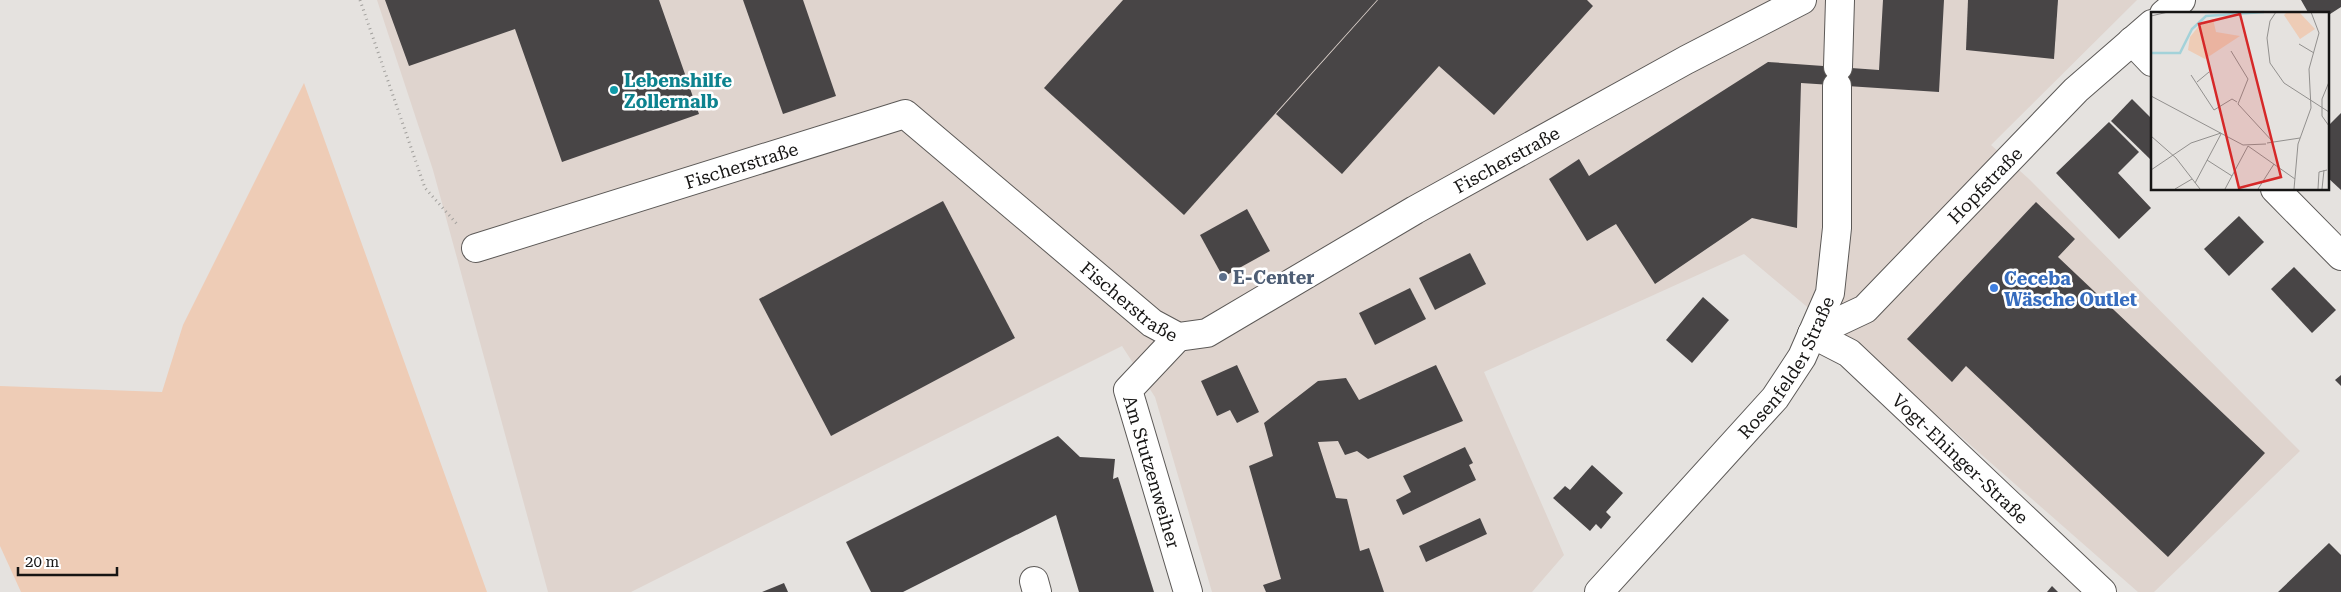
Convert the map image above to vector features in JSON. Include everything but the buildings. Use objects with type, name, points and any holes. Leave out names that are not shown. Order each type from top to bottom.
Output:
[{"type":"street","name":"Fischerstraße","points":[[476,248],[905,114],[1152,323],[1178,337],[1207,334],[1415,210],[1686,60],[1802,0]]},
{"type":"street","name":"Rosenfelder Straße","points":[[1599,592],[1775,398],[1802,357],[1830,293],[1837,228],[1840,0]]},
{"type":"street","points":[[2166,12],[2181,0]]},
{"type":"street","name":"Hopfstraße","points":[[1812,334],[1865,309],[2076,90],[2151,25]]},
{"type":"street","points":[[2132,41],[2151,61]]},
{"type":"street","points":[[2276,190],[2341,256]]},
{"type":"street","name":"Vogt-Ehinger-Straße","points":[[1812,334],[1849,353],[2102,592]]},
{"type":"street","name":"Am Stutzenweiher","points":[[1178,337],[1128,390],[1188,592]]},
{"type":"path","points":[[360,0],[426,188],[476,248]]},
{"type":"shaded area","points":[[377,0],[2137,0],[1991,145],[2029,179],[2300,451],[2154,592],[2138,592],[1942,420],[1744,254],[1484,372],[1564,555],[1532,592],[1212,592],[1155,397],[1122,346],[631,592],[548,592],[433,170]]},
{"type":"shaded area","points":[[304,83],[487,592],[21,592],[0,546],[0,386],[162,392],[183,325]]},
{"type":"place","name":"Lebenshilfe Zollernalb","points":[[614,90]]},
{"type":"place","name":"E-Center","points":[[1223,277]]},
{"type":"place","name":"Ceceba Wäsche Outlet","points":[[1994,288]]}]
